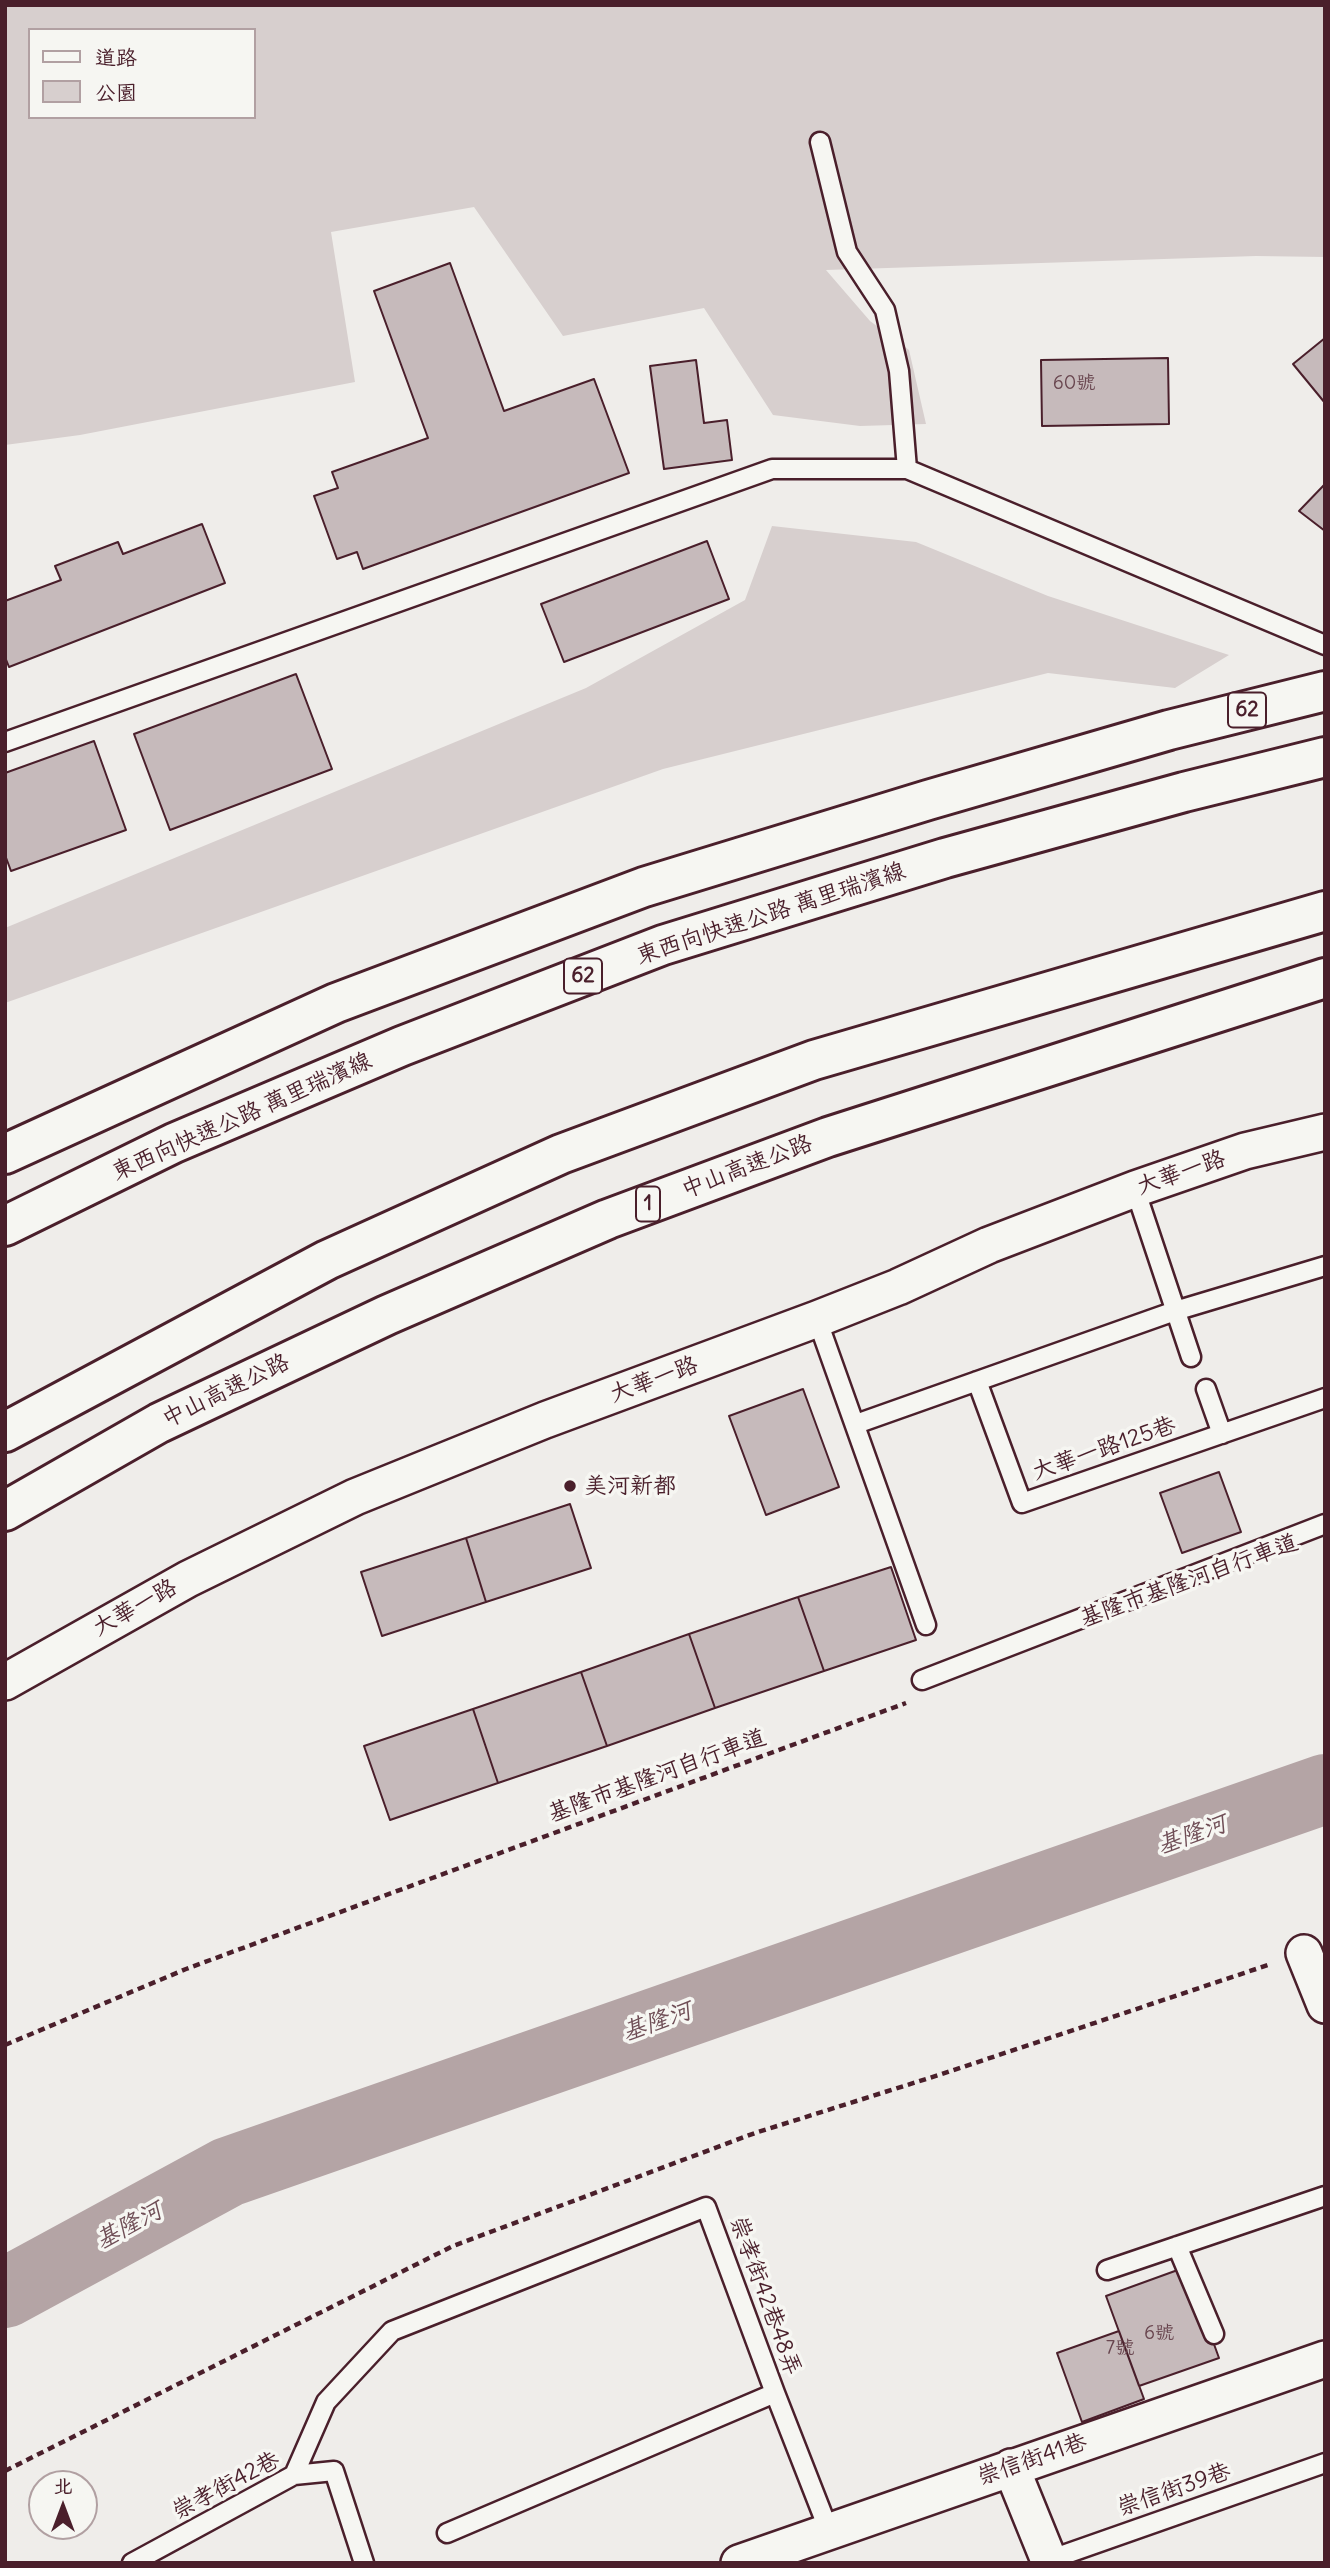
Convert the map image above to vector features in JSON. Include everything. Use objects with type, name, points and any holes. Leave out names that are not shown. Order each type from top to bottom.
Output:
[{"type":"highway","name":"62","points":[[5,1154],[336,1003],[644,887],[1169,730],[1325,691]]},
{"type":"highway","name":"東西向快速公路 萬里瑞濱線","points":[[5,1226],[187,1137],[402,1046],[663,945],[945,858],[1184,792],[1325,757]]},
{"type":"highway","points":[[5,1432],[327,1261],[561,1154],[814,1060],[1325,911]]},
{"type":"highway","name":"中山高速公路","points":[[5,1511],[159,1423],[387,1315],[608,1219],[828,1137],[1325,978]]},
{"type":"street","name":"大華一路","points":[[5,1682],[188,1579],[355,1497],[545,1420],[817,1319],[898,1287],[989,1245],[1135,1189],[1245,1151],[1325,1132]]},
{"type":"street","points":[[1304,1953],[1325,2006]]},
{"type":"street","name":"崇信街41巷","points":[[740,2563],[1325,2359]]},
{"type":"street","points":[[1011,2467],[1046,2562]]},
{"type":"lane","points":[[820,142],[847,252],[885,310],[899,371],[907,469]]},
{"type":"lane","points":[[5,741],[772,469],[907,469],[1325,645]]},
{"type":"lane","points":[[1135,1189],[1191,1357]]},
{"type":"lane","points":[[856,1424],[1175,1311],[1325,1266]]},
{"type":"lane","points":[[817,1319],[926,1625]]},
{"type":"lane","name":"大華一路125巷","points":[[977,1381],[1022,1503],[1325,1398]]},
{"type":"lane","points":[[1206,1389],[1222,1434]]},
{"type":"lane","points":[[922,1680],[1325,1524]]},
{"type":"lane","points":[[1107,2270],[1325,2196]]},
{"type":"lane","name":"崇孝街42巷48弄","points":[[294,2475],[326,2402],[392,2331],[706,2207],[775,2393],[447,2533]]},
{"type":"lane","points":[[1177,2246],[1214,2334]]},
{"type":"lane","points":[[775,2393],[829,2531]]},
{"type":"lane","name":"崇信街39巷","points":[[1046,2562],[1325,2463]]},
{"type":"lane","name":"崇孝街42巷","points":[[132,2563],[294,2475],[334,2471],[364,2563]]},
{"type":"path","name":"基隆市基隆河自行車道","points":[[5,2045],[186,1969],[911,1702]]},
{"type":"path","points":[[5,2471],[453,2246],[755,2133],[942,2074],[1304,1953]]},
{"type":"green space","points":[[5,5],[1325,5],[1325,257],[1256,256],[826,270],[870,321],[909,350],[926,424],[860,426],[773,415],[704,308],[563,336],[474,207],[331,232],[355,382],[80,435],[5,445]]},
{"type":"green space","points":[[772,526],[916,542],[1048,596],[1229,655],[1175,688],[1048,673],[663,769],[5,1003],[5,928],[586,688],[745,600]]},
{"type":"building","points":[[450,263],[504,411],[594,379],[629,473],[363,569],[357,552],[337,559],[314,496],[338,488],[332,472],[428,438],[374,291]]},
{"type":"building","points":[[1325,338],[1325,403],[1293,364]]},
{"type":"building","points":[[1168,358],[1169,424],[1042,426],[1041,360]]},
{"type":"building","points":[[696,360],[704,423],[727,420],[732,460],[664,469],[650,366]]},
{"type":"building","points":[[1325,484],[1325,531],[1299,511]]},
{"type":"building","points":[[202,524],[225,583],[9,667],[5,657],[5,601],[61,580],[55,566],[118,542],[123,554]]},
{"type":"building","points":[[707,541],[729,599],[564,662],[541,604]]},
{"type":"building","points":[[296,674],[332,769],[170,830],[134,734]]},
{"type":"building","points":[[94,741],[126,830],[11,871],[5,855],[5,773]]},
{"type":"building","points":[[803,1389],[839,1487],[766,1515],[729,1416]]},
{"type":"building","points":[[1219,1472],[1241,1532],[1182,1553],[1160,1493]]},
{"type":"building","points":[[570,1504],[591,1568],[486,1602],[466,1538]]},
{"type":"building","points":[[466,1538],[486,1602],[382,1636],[361,1572]]},
{"type":"building","points":[[891,1567],[916,1640],[824,1671],[798,1597]]},
{"type":"building","points":[[798,1597],[824,1671],[715,1708],[689,1634]]},
{"type":"building","points":[[689,1634],[715,1708],[607,1746],[581,1672]]},
{"type":"building","points":[[581,1672],[607,1746],[498,1783],[473,1709]]},
{"type":"building","points":[[473,1709],[498,1783],[390,1820],[364,1746]]},
{"type":"building","points":[[1186,2267],[1219,2358],[1139,2386],[1106,2296]]},
{"type":"building","points":[[1119,2331],[1144,2399],[1082,2422],[1057,2353]]},
{"type":"waterway","name":"基隆河","points":[[5,2293],[228,2172],[1325,1789]]},
{"type":"place","name":"美河新都","points":[[570,1486]]}]
